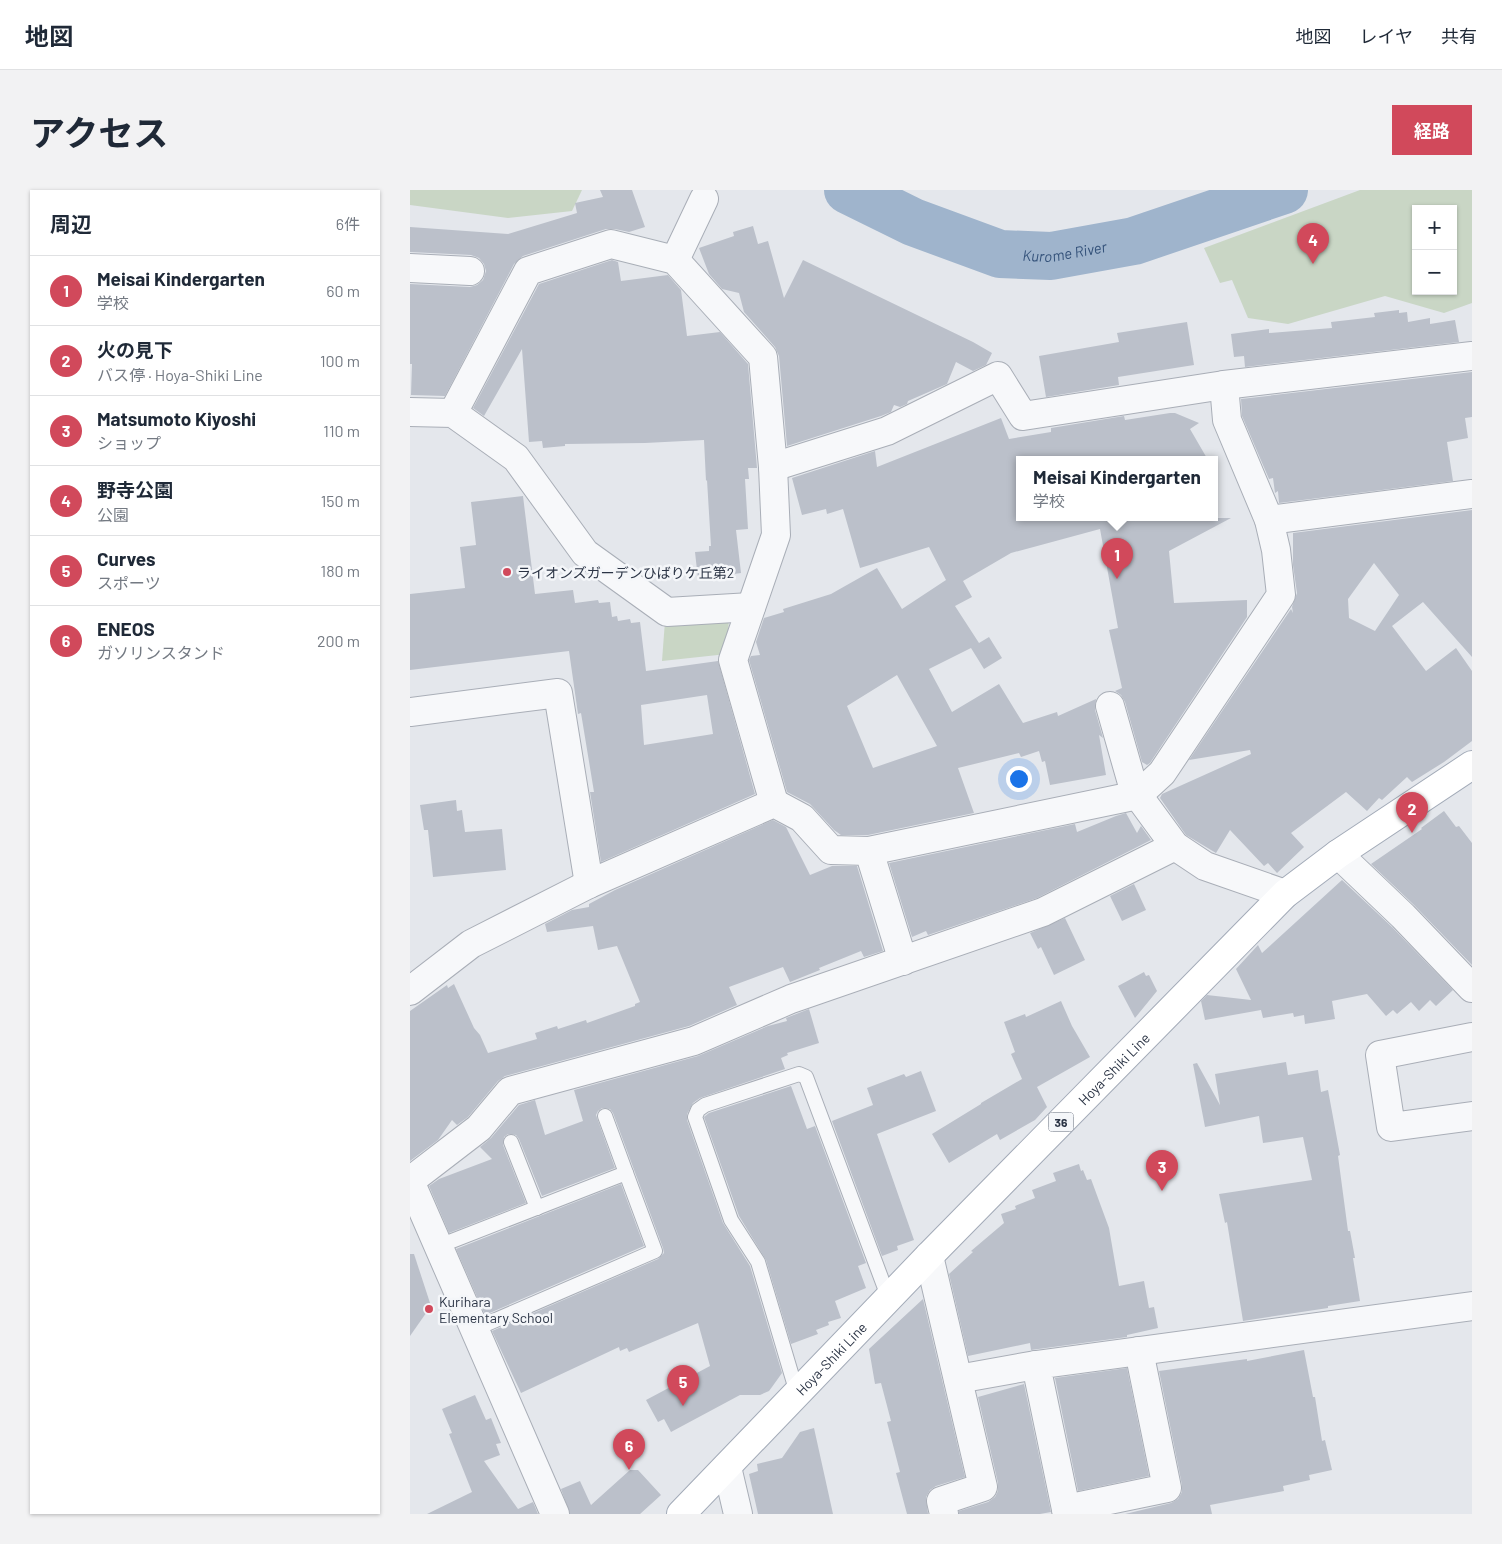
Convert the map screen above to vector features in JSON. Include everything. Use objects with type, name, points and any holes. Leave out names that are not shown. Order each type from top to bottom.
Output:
[{"type":"main road","name":"Hoya-Shiki Line","points":[[681,1514],[929,1256],[1285,894],[1338,854],[1472,765]]},
{"type":"street","points":[[675,260],[704,199]]},
{"type":"street","points":[[453,413],[528,271],[611,244],[675,260],[763,357],[773,467],[776,535],[733,660],[774,803],[802,818],[831,850],[869,851],[1138,795],[1162,773],[1281,595],[1276,550],[1269,520],[1227,420],[1224,385]]},
{"type":"street","points":[[410,268],[470,271]]},
{"type":"street","points":[[773,467],[887,431],[998,376],[1023,416],[1224,385],[1472,356]]},
{"type":"street","points":[[410,412],[453,413],[516,458],[585,553],[667,612],[751,607]]},
{"type":"street","points":[[1269,520],[1472,494]]},
{"type":"street","points":[[410,712],[558,693],[588,884]]},
{"type":"street","points":[[1110,706],[1134,790],[1175,846],[1205,866],[1285,894]]},
{"type":"street","points":[[410,991],[471,944],[588,884],[774,803]]},
{"type":"street","points":[[555,1514],[410,1181],[479,1128],[510,1091],[694,1041],[791,999],[1043,912],[1175,846]]},
{"type":"street","points":[[869,851],[903,961]]},
{"type":"street","points":[[1338,854],[1403,916],[1472,988]]},
{"type":"street","points":[[1472,1037],[1380,1055],[1391,1127],[1472,1116]]},
{"type":"street","points":[[929,1256],[983,1487],[941,1501],[944,1514]]},
{"type":"street","points":[[958,1379],[1036,1365],[1472,1306]]},
{"type":"street","points":[[1036,1365],[1067,1512],[1167,1488],[1139,1351]]},
{"type":"street","points":[[726,1467],[738,1514]]},
{"type":"lane","points":[[797,1393],[758,1262],[731,1220],[695,1117],[698,1110],[705,1105],[799,1074],[806,1077],[889,1299]]},
{"type":"lane","points":[[475,1329],[655,1251],[605,1116]]},
{"type":"lane","points":[[511,1142],[537,1208]]},
{"type":"lane","points":[[439,1246],[626,1173]]},
{"type":"green space","points":[[410,190],[582,190],[572,211],[508,218],[410,205]]},
{"type":"green space","points":[[1360,190],[1472,190],[1472,303],[1444,313],[1385,296],[1288,324],[1248,318],[1232,280],[1220,283],[1204,248]]},
{"type":"green space","points":[[729,617],[727,654],[662,661],[665,621]]},
{"type":"building","points":[[600,190],[632,190],[645,227],[629,232],[606,229],[523,256],[514,264],[445,396],[411,395],[410,284],[470,287],[477,285],[483,280],[486,271],[484,264],[479,258],[471,255],[410,252],[410,227],[508,234],[577,213],[575,203],[603,197]]},
{"type":"building","points":[[753,226],[758,244],[768,241],[784,298],[803,260],[973,342],[992,353],[986,365],[973,371],[956,362],[947,384],[908,401],[907,404],[900,407],[894,405],[891,412],[787,446],[779,356],[775,347],[744,312],[739,293],[722,289],[709,274],[699,248],[734,236],[733,232]]},
{"type":"building","points":[[612,260],[618,262],[621,281],[668,275],[681,290],[687,336],[720,332],[748,364],[757,468],[748,468],[749,479],[745,479],[748,529],[736,530],[741,573],[698,579],[695,552],[709,551],[709,546],[711,546],[704,440],[565,444],[565,446],[543,448],[542,441],[529,442],[522,349],[484,416],[473,408],[539,284]]},
{"type":"building","points":[[1399,310],[1399,313],[1407,312],[1408,322],[1430,318],[1430,324],[1455,320],[1459,342],[1245,367],[1244,356],[1234,357],[1231,334],[1269,329],[1269,333],[1332,328],[1331,322],[1375,317],[1374,313]]},
{"type":"building","points":[[1187,322],[1194,365],[1118,377],[1119,385],[1046,397],[1039,356],[1119,342],[1117,333]]},
{"type":"building","points":[[1472,372],[1472,417],[1465,418],[1468,438],[1447,442],[1453,481],[1279,503],[1278,491],[1275,493],[1273,478],[1269,479],[1242,416],[1241,399]]},
{"type":"building","points":[[1175,413],[1199,423],[1190,429],[1206,456],[1016,456],[1016,521],[1218,521],[1218,518],[1231,518],[1169,551],[1174,603],[1247,600],[1247,617],[1150,763],[1147,765],[1142,762],[1125,702],[1121,695],[1115,691],[1122,688],[1109,630],[1118,628],[1100,529],[1011,553],[963,581],[972,597],[955,606],[979,643],[989,637],[1002,658],[984,669],[971,648],[929,669],[952,712],[999,684],[1023,723],[1057,712],[1058,716],[1096,699],[1095,710],[1103,738],[1099,735],[1106,775],[1050,785],[1045,761],[1042,762],[1039,751],[1021,757],[1019,753],[958,768],[974,813],[868,835],[841,835],[810,804],[787,792],[749,660],[751,656],[760,655],[756,642],[764,618],[784,612],[783,609],[831,594],[877,568],[902,609],[946,580],[929,547],[860,568],[843,509],[827,514],[826,509],[802,515],[792,478],[875,451],[877,467],[1001,418],[1009,439],[1051,432],[1051,428],[1124,416],[1125,420]],"holes":[[[897,675],[937,746],[873,768],[847,706]]]},
{"type":"building","points":[[523,496],[535,594],[573,590],[575,603],[598,600],[599,603],[610,602],[612,617],[617,616],[618,621],[630,619],[631,623],[640,622],[646,671],[718,661],[755,794],[601,862],[590,792],[594,792],[581,713],[578,714],[569,651],[410,670],[410,594],[465,588],[460,547],[476,545],[471,502]],"holes":[[[707,695],[713,734],[644,745],[641,705]]]},
{"type":"building","points":[[1472,510],[1472,657],[1423,602],[1392,626],[1426,671],[1456,648],[1472,671],[1472,741],[1444,762],[1412,782],[1407,777],[1382,800],[1379,798],[1367,811],[1346,792],[1291,833],[1304,847],[1277,873],[1268,863],[1264,866],[1230,830],[1216,853],[1186,835],[1160,798],[1162,794],[1251,754],[1250,750],[1189,760],[1291,609],[1293,613],[1292,607],[1297,593],[1293,565],[1293,533]],"holes":[[[1374,563],[1399,595],[1375,631],[1349,618],[1348,599]]]},
{"type":"building","points":[[456,800],[457,811],[462,810],[465,832],[502,829],[506,870],[433,877],[428,830],[424,830],[420,805]]},
{"type":"building","points":[[1444,811],[1456,827],[1459,826],[1472,843],[1472,965],[1371,864],[1422,829]]},
{"type":"building","points":[[1126,813],[1137,833],[1141,826],[1151,840],[1037,898],[928,935],[926,931],[912,937],[889,863],[1075,824],[1077,832]]},
{"type":"building","points":[[773,820],[786,827],[810,875],[832,866],[857,866],[883,951],[864,957],[861,951],[790,982],[783,967],[729,987],[737,1005],[689,1026],[505,1076],[498,1081],[468,1117],[457,1125],[452,1120],[438,1140],[410,1161],[410,1011],[447,985],[448,988],[454,984],[474,1028],[480,1035],[488,1053],[537,1039],[535,1033],[557,1026],[558,1029],[586,1020],[587,1023],[635,1006],[635,1004],[640,1002],[617,946],[598,950],[593,926],[547,932],[545,924],[572,910],[589,907],[589,904],[615,890]]},
{"type":"building","points":[[1342,880],[1392,927],[1453,990],[1436,1006],[1430,1000],[1419,1011],[1411,1002],[1397,1014],[1393,1010],[1386,1016],[1367,994],[1332,1001],[1335,1019],[1305,1024],[1304,1015],[1294,1017],[1293,1013],[1263,1018],[1261,1010],[1205,1020],[1201,1001],[1207,995],[1251,1000],[1236,969],[1258,945],[1262,953]]},
{"type":"building","points":[[1134,884],[1146,910],[1122,921],[1110,896]]},
{"type":"building","points":[[1065,918],[1085,960],[1054,975],[1041,947],[1038,949],[1030,933]]},
{"type":"building","points":[[1144,972],[1146,976],[1149,975],[1157,991],[1135,1018],[1118,986]]},
{"type":"building","points":[[1061,1001],[1072,1026],[1090,1057],[1037,1087],[1047,1107],[1035,1120],[1000,1140],[997,1134],[949,1163],[932,1134],[1022,1079],[1011,1054],[1015,1052],[1004,1022],[1025,1014],[1026,1017]]},
{"type":"building","points":[[809,1009],[819,1043],[787,1053],[788,1055],[781,1058],[785,1069],[700,1098],[693,1103],[687,1114],[687,1120],[723,1223],[750,1266],[782,1373],[769,1391],[760,1395],[740,1395],[671,1432],[664,1419],[658,1422],[646,1400],[710,1366],[698,1323],[629,1352],[627,1348],[620,1351],[619,1347],[521,1393],[492,1331],[658,1259],[664,1253],[613,1113],[610,1109],[602,1108],[596,1115],[615,1168],[542,1196],[519,1139],[516,1135],[508,1134],[504,1137],[503,1145],[526,1203],[449,1233],[429,1186],[439,1179],[492,1159],[480,1147],[491,1138],[519,1105],[535,1100],[545,1135],[583,1121],[574,1090],[698,1056],[768,1026],[787,1021],[786,1018]]},
{"type":"building","points":[[1286,1062],[1288,1075],[1318,1070],[1321,1092],[1328,1090],[1340,1155],[1338,1156],[1348,1231],[1350,1231],[1355,1258],[1353,1258],[1360,1301],[1328,1306],[1328,1308],[1243,1321],[1227,1222],[1225,1223],[1219,1194],[1312,1180],[1303,1137],[1263,1143],[1259,1116],[1205,1127],[1193,1064],[1197,1063],[1220,1105],[1215,1074]]},
{"type":"building","points":[[921,1071],[936,1111],[877,1134],[914,1240],[897,1246],[898,1250],[882,1256],[832,1121],[873,1105],[867,1088],[904,1074],[906,1077]]},
{"type":"building","points":[[791,1086],[807,1129],[815,1126],[866,1263],[858,1266],[866,1288],[835,1301],[841,1318],[828,1322],[829,1325],[816,1330],[818,1334],[791,1344],[766,1260],[739,1216],[704,1117],[709,1113]]},
{"type":"building","points":[[1079,1164],[1087,1180],[1091,1179],[1109,1228],[1119,1286],[1144,1281],[1149,1308],[1154,1307],[1158,1328],[1127,1335],[1127,1337],[1031,1350],[1030,1343],[968,1356],[949,1274],[973,1252],[971,1251],[1004,1223],[1001,1214],[1016,1209],[1015,1206],[1035,1198],[1032,1190],[1056,1181],[1053,1173]]},
{"type":"building","points":[[621,1184],[644,1246],[485,1315],[456,1249]]},
{"type":"building","points":[[410,1254],[414,1254],[431,1306],[410,1336]]},
{"type":"building","points":[[923,1299],[965,1477],[936,1486],[930,1490],[926,1497],[928,1514],[907,1514],[896,1473],[900,1472],[887,1422],[891,1421],[881,1383],[875,1384],[869,1349]]},
{"type":"building","points":[[1304,1350],[1313,1397],[1315,1397],[1322,1441],[1325,1440],[1332,1470],[1309,1475],[1310,1480],[1283,1486],[1284,1491],[1210,1505],[1212,1514],[1125,1514],[1171,1503],[1178,1499],[1182,1492],[1159,1371],[1247,1359],[1247,1361]]},
{"type":"building","points":[[1127,1368],[1149,1476],[1078,1491],[1055,1378]]},
{"type":"building","points":[[1024,1384],[1051,1512],[1040,1514],[959,1514],[959,1511],[988,1502],[995,1497],[998,1491],[998,1483],[978,1397]]},
{"type":"building","points":[[475,1395],[486,1420],[491,1418],[501,1443],[496,1444],[500,1455],[484,1461],[518,1509],[533,1502],[538,1514],[427,1514],[472,1492],[449,1434],[452,1433],[442,1409]]},
{"type":"building","points":[[814,1428],[833,1514],[758,1514],[749,1474],[758,1471],[757,1464],[782,1458],[800,1432]]},
{"type":"building","points":[[630,1470],[638,1470],[661,1495],[640,1514],[570,1514],[561,1489],[580,1481],[591,1505]]},
{"type":"waterway","name":"Kurome River","points":[[848,190],[913,222],[1000,254],[1051,256],[1134,241],[1284,190]]},
{"type":"place","name":"野寺公園","points":[[1313,264]]},
{"type":"place","name":"ライオンズガーデンひばりケ丘第2","points":[[507,572]]},
{"type":"place","name":"Meisai Kindergarten","points":[[1117,579]]},
{"type":"place","name":"火の見下","points":[[1412,833]]},
{"type":"place","name":"Matsumoto Kiyoshi","points":[[1162,1191]]},
{"type":"place","name":"Kurihara Elementary School","points":[[429,1309]]},
{"type":"place","name":"Curves","points":[[683,1406]]},
{"type":"place","name":"ENEOS","points":[[629,1470]]}]
